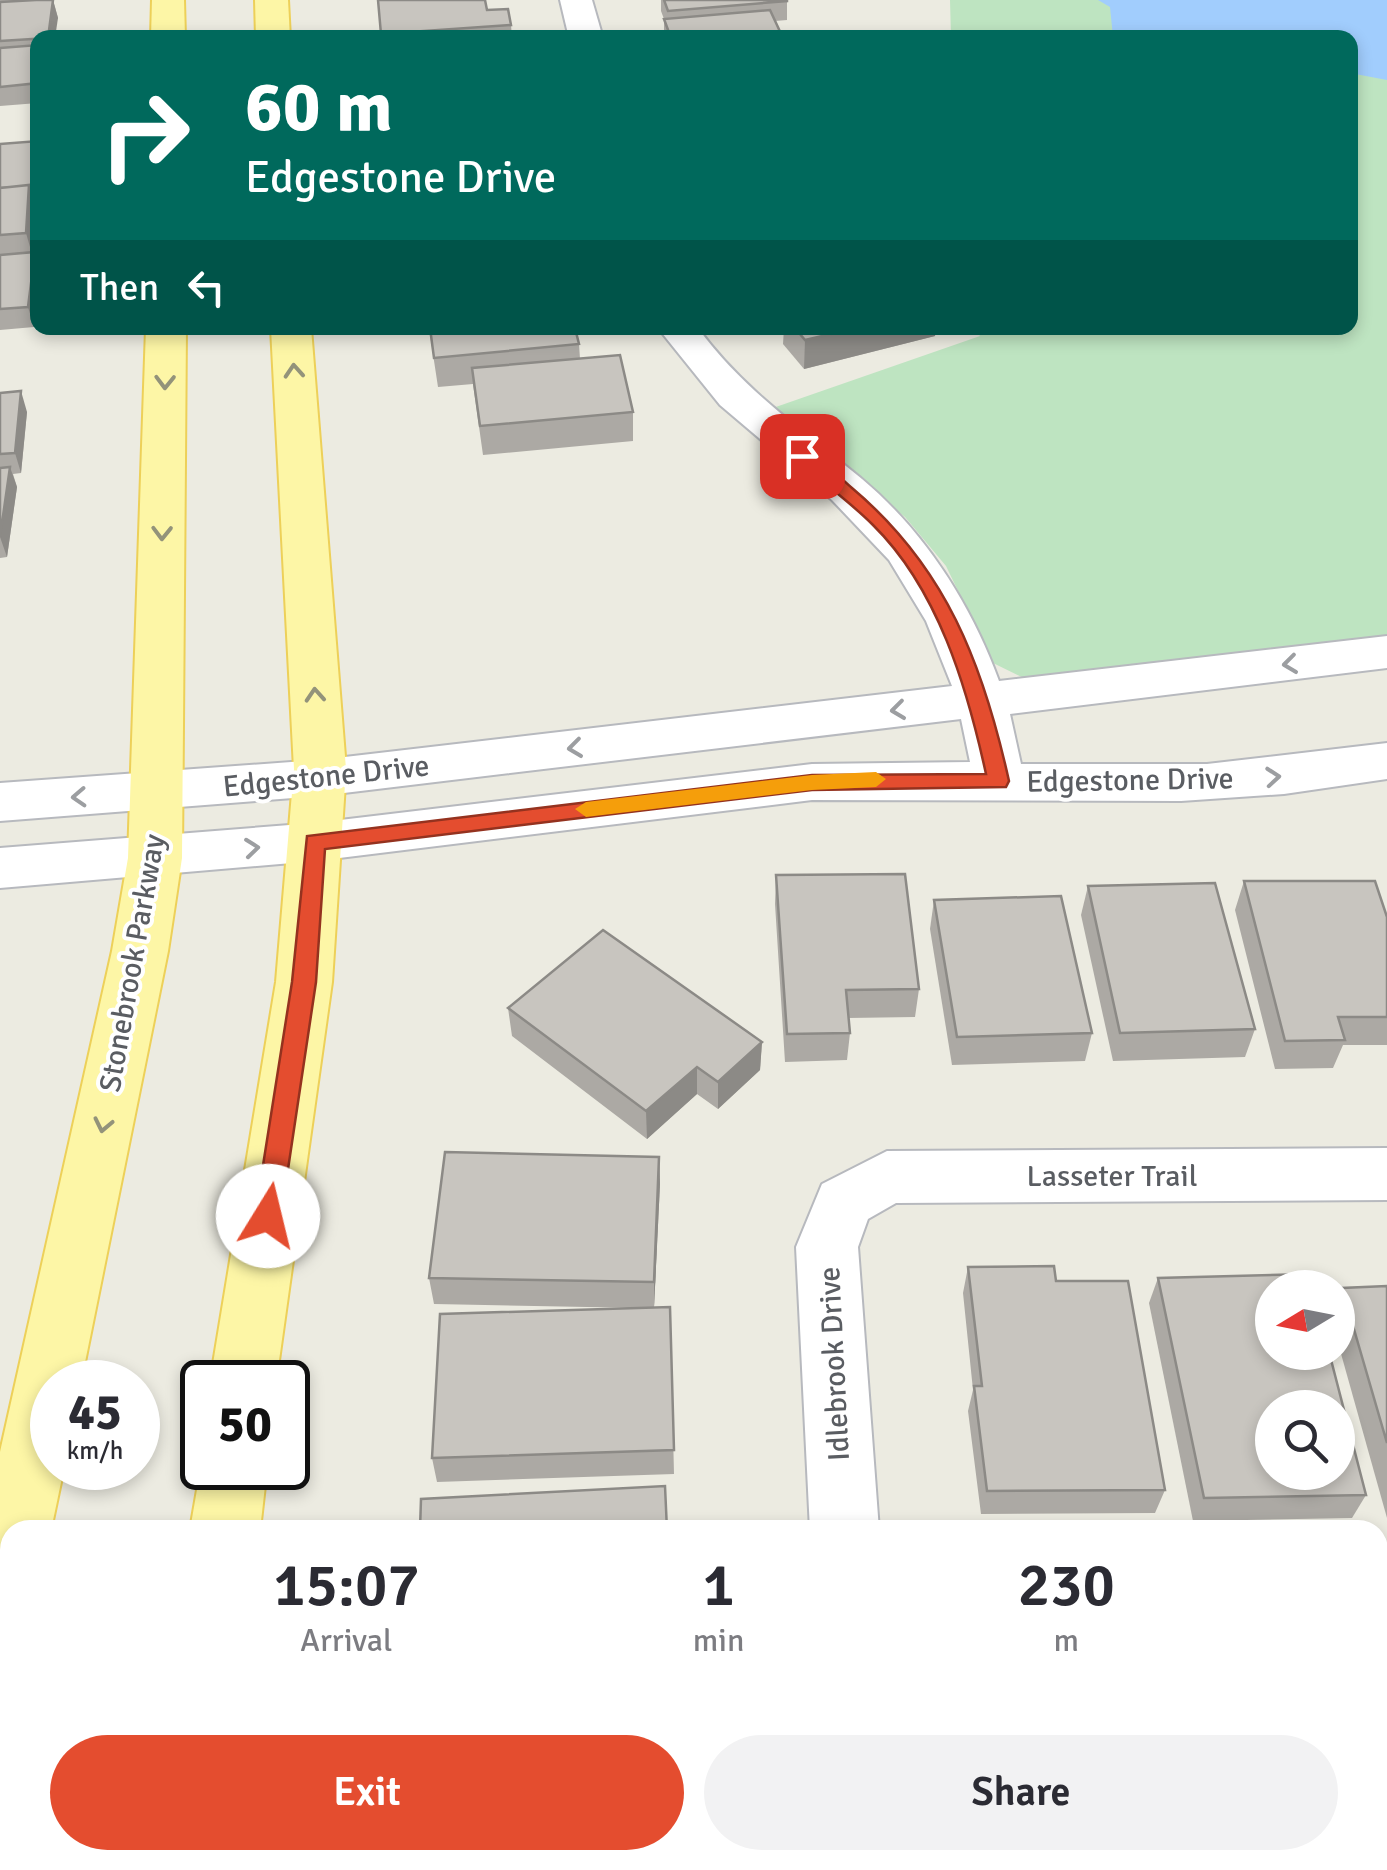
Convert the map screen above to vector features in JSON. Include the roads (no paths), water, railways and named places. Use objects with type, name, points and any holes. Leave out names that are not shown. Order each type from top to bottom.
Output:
[{"type":"main road","points":[[168,0],[168,30]]},
{"type":"main road","points":[[271,0],[273,30]]},
{"type":"main road","name":"Stonebrook Parkway","points":[[18,1520],[140,951],[155,858],[166,335]]},
{"type":"main road","points":[[245,1360],[304,982],[319,778],[291,335]]},
{"type":"main road","points":[[226,1520],[230,1490]]},
{"type":"street","points":[[576,0],[584,30]]},
{"type":"street","points":[[684,335],[734,398],[848,491],[896,539],[941,603],[980,700],[998,781]]},
{"type":"street","name":"Edgestone Drive","points":[[0,802],[319,778],[1387,652]]},
{"type":"street","name":"Edgestone Drive","points":[[0,868],[315,842],[812,782],[1185,783],[1293,775],[1387,761]]},
{"type":"street","name":"Lasseter Trail","points":[[844,1202],[887,1177],[1387,1174]]},
{"type":"street","name":"Idlebrook Drive","points":[[843,1520],[827,1247],[844,1202]]},
{"type":"water","points":[[1098,0],[1387,0],[1387,80],[1358,75],[1358,30],[1112,30],[1110,7]]}]
